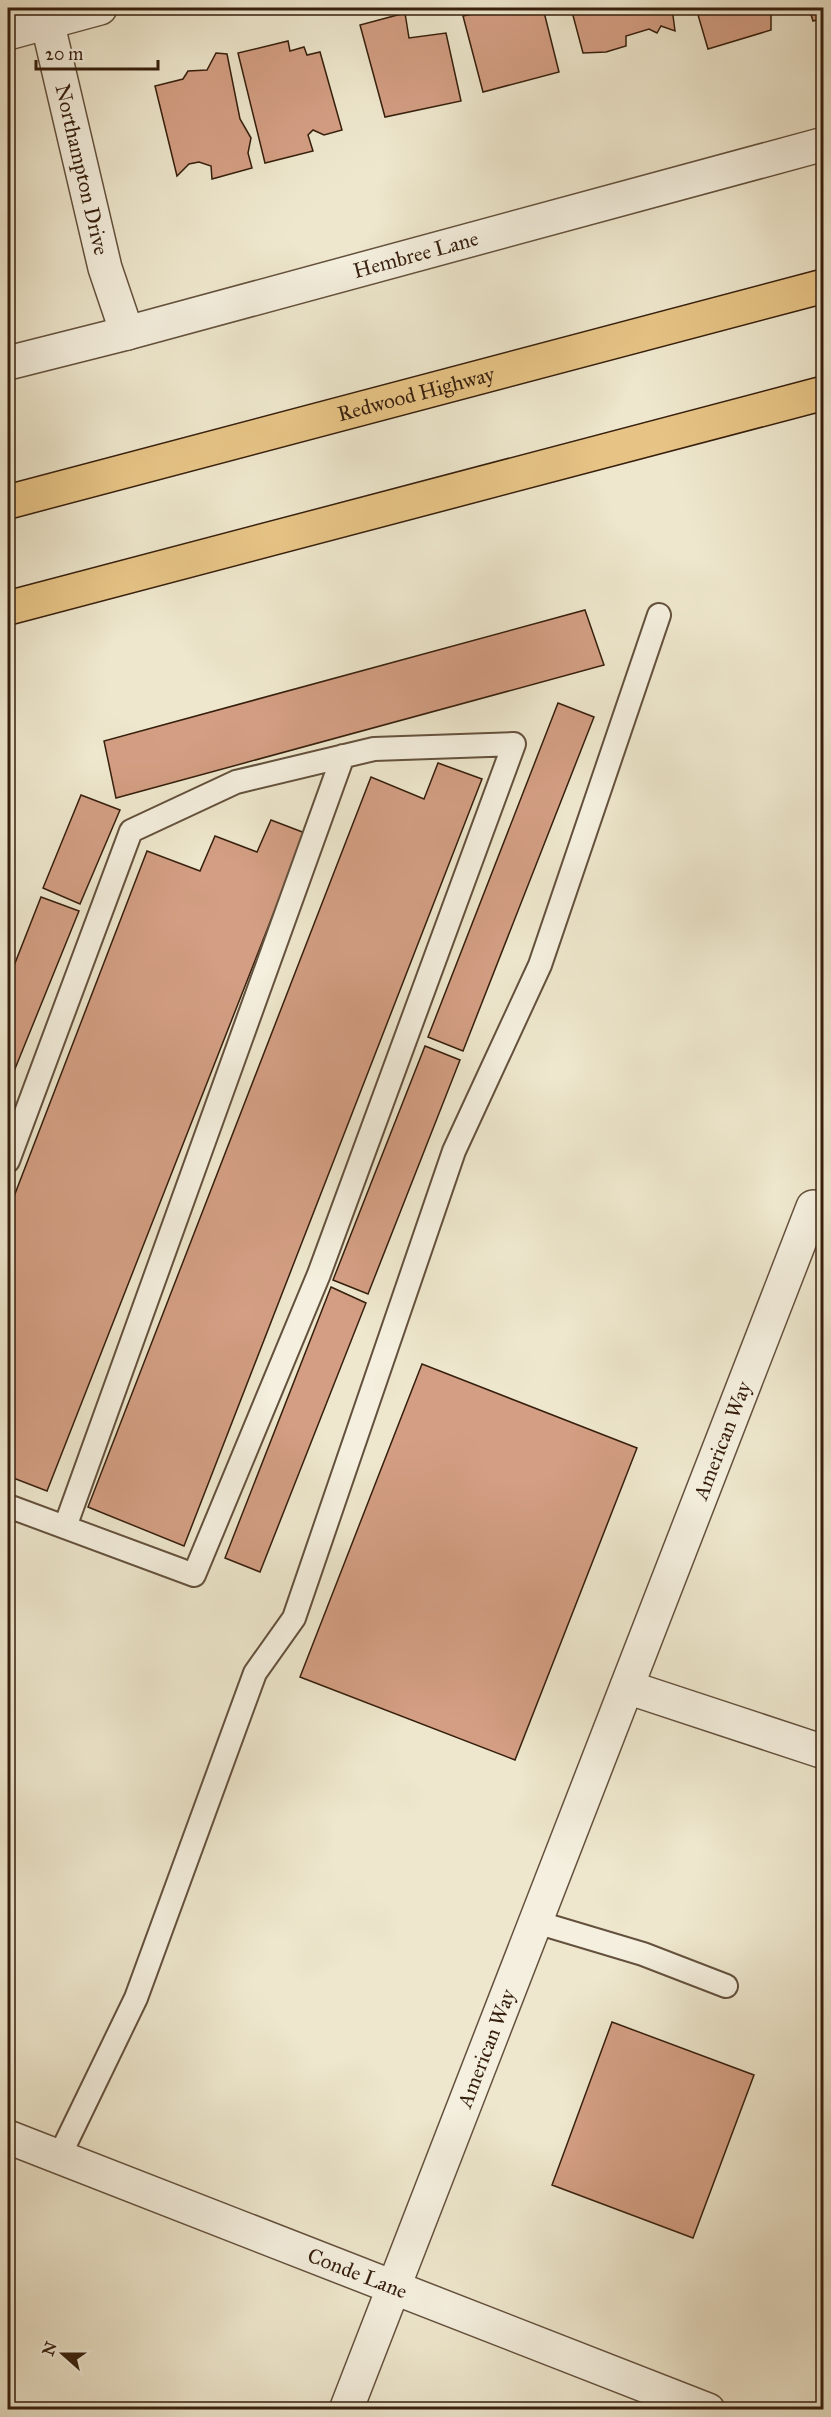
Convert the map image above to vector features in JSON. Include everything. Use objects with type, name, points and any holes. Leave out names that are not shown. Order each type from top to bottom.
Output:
[{"type":"highway","name":"Redwood Highway","points":[[8,502],[824,286]]},
{"type":"highway","points":[[8,608],[824,393]]},
{"type":"street","points":[[8,33],[45,14],[100,8]]},
{"type":"street","name":"Northampton Drive","points":[[45,14],[105,268],[127,333]]},
{"type":"street","name":"Hembree Lane","points":[[8,363],[127,333],[824,144]]},
{"type":"street","name":"American Way","points":[[346,2409],[813,1207],[824,1214]]},
{"type":"street","points":[[627,1687],[824,1752]]},
{"type":"street","name":"Conde Lane","points":[[8,2137],[708,2409]]},
{"type":"lane","points":[[59,2157],[136,1998],[255,1673],[294,1618],[454,1151],[540,965],[659,615]]},
{"type":"lane","points":[[8,1161],[131,831],[236,782],[343,756],[374,749],[514,744],[319,1274],[194,1575],[8,1506]]},
{"type":"lane","points":[[65,1527],[343,756]]},
{"type":"lane","points":[[536,1922],[643,1954],[726,1986]]},
{"type":"building","points":[[496,8],[543,8],[559,72],[483,92],[463,16]]},
{"type":"building","points":[[571,8],[672,8],[675,31],[661,26],[657,33],[649,29],[626,36],[626,46],[606,52],[583,53]]},
{"type":"building","points":[[696,8],[780,8],[771,11],[771,30],[708,49]]},
{"type":"building","points":[[809,8],[824,8],[824,18],[813,21]]},
{"type":"building","points":[[405,13],[409,38],[446,33],[461,101],[385,117],[360,25]]},
{"type":"building","points":[[288,41],[290,51],[304,47],[307,55],[320,52],[342,130],[324,135],[313,130],[308,135],[313,151],[265,163],[238,53]]},
{"type":"building","points":[[216,53],[227,54],[240,119],[251,138],[248,153],[252,168],[212,179],[211,166],[199,162],[189,164],[177,176],[155,86],[183,79],[188,71],[207,70]]},
{"type":"building","points":[[585,610],[604,665],[116,798],[104,741]]},
{"type":"building","points":[[558,703],[594,717],[463,1051],[428,1037]]},
{"type":"building","points":[[438,763],[482,779],[184,1546],[88,1507],[371,777],[424,799]]},
{"type":"building","points":[[81,795],[120,810],[80,904],[43,888]]},
{"type":"building","points":[[271,820],[305,833],[47,1491],[8,1476],[8,1212],[147,851],[200,871],[215,836],[257,852]]},
{"type":"building","points":[[41,897],[79,911],[8,1086],[8,981]]},
{"type":"building","points":[[425,1046],[460,1060],[368,1294],[333,1280]]},
{"type":"building","points":[[331,1287],[366,1303],[260,1572],[225,1558]]},
{"type":"building","points":[[422,1364],[637,1448],[515,1760],[300,1677]]},
{"type":"building","points":[[612,2022],[754,2075],[693,2238],[552,2185]]}]
